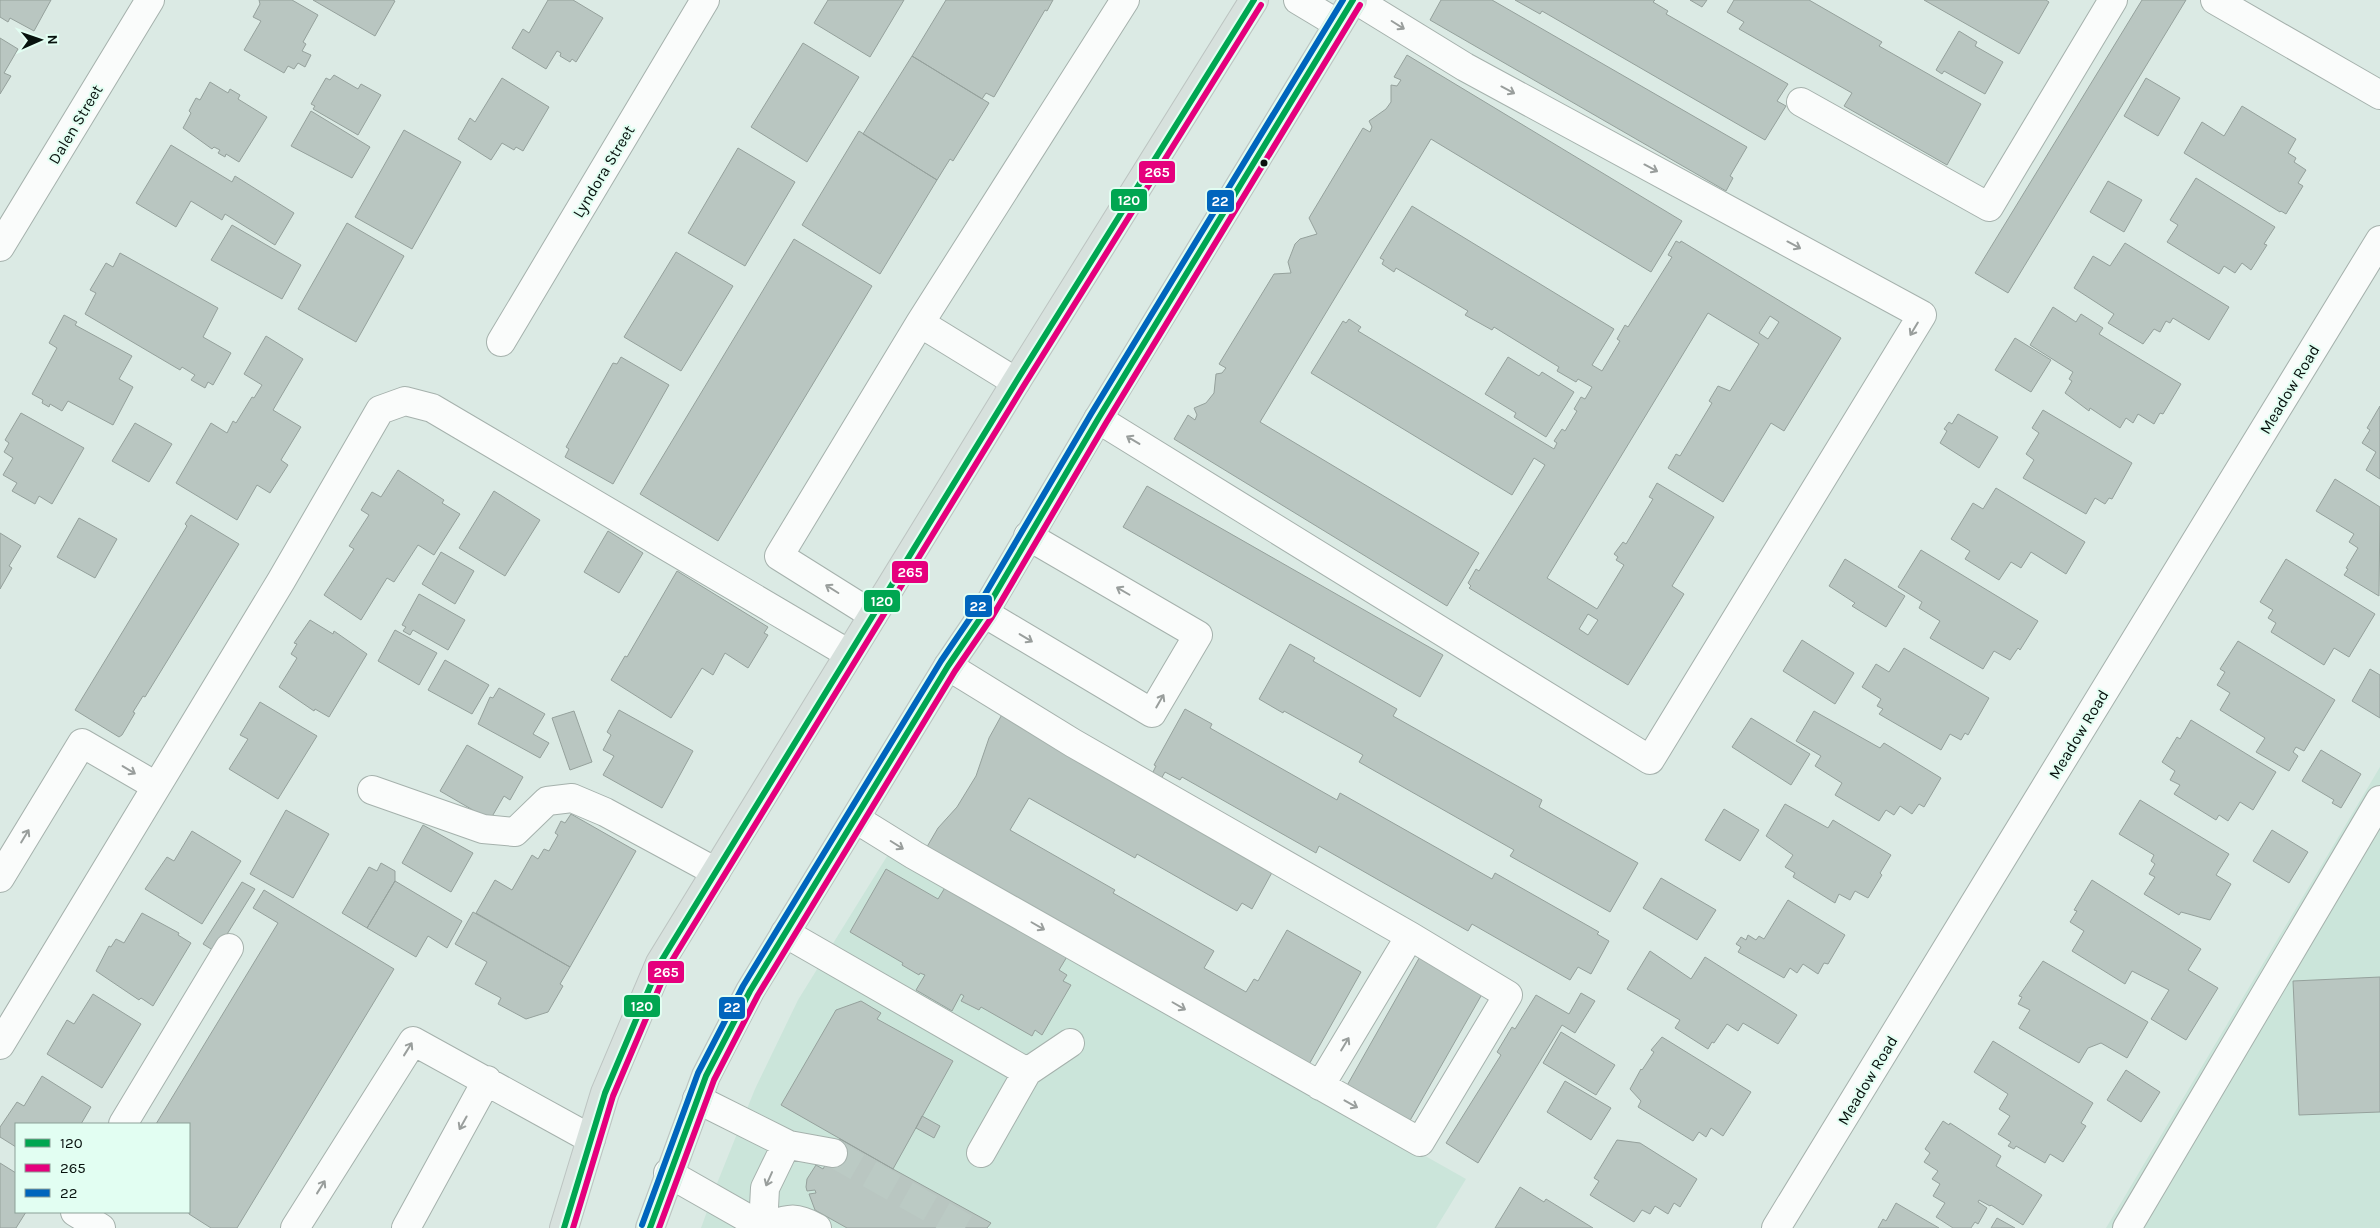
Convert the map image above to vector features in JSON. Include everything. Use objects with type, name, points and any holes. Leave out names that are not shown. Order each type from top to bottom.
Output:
[{"type":"main road","points":[[564,1228],[604,1093],[660,963],[1016,382],[1254,0]]},
{"type":"main road","points":[[650,1228],[668,1173],[706,1076],[785,933],[948,666],[984,613],[1098,419],[1338,24],[1355,0]]},
{"type":"street","name":"Dalen Street","points":[[0,247],[150,0]]},
{"type":"street","name":"Lyndora Street","points":[[500,342],[705,0]]},
{"type":"street","points":[[874,615],[779,556],[920,323],[1125,0]]},
{"type":"street","points":[[1298,0],[1338,24]]},
{"type":"street","points":[[1098,419],[1650,760],[1922,315],[1465,67],[1355,0]]},
{"type":"street","points":[[1801,102],[1989,207],[2113,0]]},
{"type":"street","points":[[2215,0],[2380,95]]},
{"type":"street","name":"Meadow Road","points":[[1776,1228],[2380,240]]},
{"type":"street","points":[[920,323],[1016,382]]},
{"type":"street","points":[[2,1036],[281,581],[380,410],[405,401],[432,408],[849,654]]},
{"type":"street","points":[[984,613],[1152,714],[1194,643],[1198,635],[1028,536]]},
{"type":"street","points":[[856,819],[914,855],[1420,1142],[1508,995],[1410,936],[1073,742],[948,666]]},
{"type":"street","points":[[0,878],[82,743],[156,786]]},
{"type":"street","points":[[372,790],[483,828],[515,832],[547,800],[572,798],[605,812],[716,872]]},
{"type":"street","points":[[2127,1228],[2380,800]]},
{"type":"street","points":[[785,933],[1027,1072]]},
{"type":"street","points":[[1320,1086],[1410,936]]},
{"type":"street","points":[[124,1123],[229,948]]},
{"type":"street","points":[[295,1228],[413,1041],[487,1080],[591,1139]]},
{"type":"street","points":[[981,1153],[1027,1072],[1070,1043]]},
{"type":"street","points":[[406,1228],[487,1080]]},
{"type":"street","points":[[697,1099],[789,1145],[833,1153]]},
{"type":"street","points":[[764,1227],[765,1188],[784,1150],[789,1145]]},
{"type":"street","points":[[668,1173],[764,1227],[793,1218],[817,1228]]},
{"type":"street","points":[[61,1228],[69,1213]]},
{"type":"street","points":[[77,1213],[101,1228]]},
{"type":"shaded area","points":[[2380,767],[2380,1228],[2106,1228]]},
{"type":"shaded area","points":[[889,853],[1466,1179],[1436,1228],[701,1228],[755,1089],[798,1000]]},
{"type":"building","points":[[0,0],[51,0],[34,31],[10,18],[8,22],[0,17]]},
{"type":"building","points":[[259,0],[292,0],[318,15],[303,42],[306,44],[302,51],[311,55],[305,67],[298,63],[294,69],[288,66],[284,73],[244,50],[261,21],[253,17],[260,4]]},
{"type":"building","points":[[313,0],[393,0],[395,1],[375,36]]},
{"type":"building","points":[[548,0],[573,0],[603,18],[576,62],[572,59],[570,62],[560,56],[561,53],[557,51],[546,69],[512,48],[523,29],[529,33]]},
{"type":"building","points":[[828,0],[904,0],[870,57],[814,23]]},
{"type":"building","points":[[946,0],[1053,0],[1047,11],[1045,10],[994,97],[986,93],[982,99],[912,56]]},
{"type":"building","points":[[1441,0],[1492,0],[1747,147],[1730,176],[1733,178],[1726,191],[1430,20]]},
{"type":"building","points":[[1515,0],[1655,0],[1653,2],[1668,11],[1666,14],[1788,84],[1777,101],[1786,106],[1765,140],[1542,11],[1540,14]]},
{"type":"building","points":[[1690,0],[1707,0],[1702,7]]},
{"type":"building","points":[[1734,0],[1809,0],[1882,42],[1879,46],[1981,104],[1947,165],[1844,106],[1852,93],[1739,29],[1744,22],[1727,12]]},
{"type":"building","points":[[1924,0],[2046,0],[2049,2],[2019,54]]},
{"type":"building","points":[[2142,0],[2186,0],[2008,293],[1975,273]]},
{"type":"building","points":[[1959,31],[1977,42],[1975,46],[2003,62],[1985,94],[1944,71],[1942,74],[1936,70]]},
{"type":"building","points":[[0,38],[18,49],[4,73],[11,76],[0,94]]},
{"type":"building","points":[[803,43],[859,77],[807,162],[751,127]]},
{"type":"building","points":[[1407,55],[1682,221],[1651,272],[1431,139],[1260,422],[1479,553],[1447,606],[1174,439],[1188,415],[1195,420],[1197,415],[1194,408],[1206,403],[1214,393],[1216,374],[1222,373],[1226,368],[1219,364],[1274,274],[1291,273],[1288,262],[1295,244],[1300,239],[1317,234],[1309,218],[1363,128],[1370,132],[1372,127],[1369,121],[1386,109],[1391,102],[1391,85],[1397,86],[1401,80],[1394,77]]},
{"type":"building","points":[[912,56],[989,103],[953,161],[950,159],[937,180],[863,134]]},
{"type":"building","points":[[334,75],[358,89],[361,84],[381,95],[358,135],[313,109],[315,106],[311,104],[326,78],[330,80]]},
{"type":"building","points":[[502,78],[549,107],[523,151],[516,147],[514,150],[502,143],[491,160],[458,139],[470,118],[475,122]]},
{"type":"building","points":[[2146,78],[2180,98],[2158,136],[2124,116]]},
{"type":"building","points":[[210,82],[228,93],[230,89],[240,95],[238,99],[267,117],[239,162],[226,154],[225,157],[218,153],[220,150],[214,147],[212,149],[183,128],[196,98],[200,100]]},
{"type":"building","points":[[2242,106],[2296,139],[2288,153],[2296,158],[2294,162],[2306,170],[2298,183],[2303,186],[2286,214],[2184,153],[2202,122],[2224,136]]},
{"type":"building","points":[[311,111],[370,147],[352,178],[291,146]]},
{"type":"building","points":[[404,130],[461,162],[412,249],[355,217]]},
{"type":"building","points":[[859,131],[937,180],[880,274],[802,225]]},
{"type":"building","points":[[171,145],[232,182],[235,176],[294,213],[275,245],[225,214],[222,220],[191,201],[176,227],[136,203]]},
{"type":"building","points":[[738,148],[795,182],[745,266],[688,233]]},
{"type":"building","points":[[2196,178],[2275,227],[2264,244],[2267,245],[2251,270],[2242,263],[2235,273],[2224,266],[2219,274],[2167,242],[2178,225],[2170,220]]},
{"type":"building","points":[[2108,181],[2142,200],[2124,232],[2090,212]]},
{"type":"building","points":[[1412,206],[1614,329],[1592,365],[1602,371],[1620,341],[1617,339],[1625,325],[1628,327],[1672,257],[1668,255],[1676,241],[1680,243],[1681,241],[1841,338],[1784,431],[1771,423],[1723,502],[1668,468],[1676,454],[1680,456],[1712,403],[1709,401],[1718,386],[1730,391],[1759,344],[1708,313],[1547,578],[1597,609],[1624,565],[1616,560],[1618,557],[1614,554],[1623,542],[1626,544],[1653,499],[1649,497],[1657,483],[1714,517],[1672,586],[1684,594],[1628,685],[1469,588],[1471,586],[1468,583],[1476,569],[1479,571],[1545,465],[1534,458],[1512,495],[1311,373],[1343,321],[1346,323],[1349,319],[1361,327],[1358,331],[1554,449],[1557,443],[1554,441],[1562,429],[1565,431],[1577,411],[1574,409],[1581,397],[1585,399],[1592,387],[1578,379],[1576,382],[1557,371],[1559,367],[1494,327],[1492,330],[1465,315],[1468,311],[1396,268],[1394,272],[1382,264],[1384,260],[1380,258]],"holes":[[[1770,316],[1779,322],[1768,339],[1759,333]],[[1588,614],[1598,620],[1588,635],[1579,629]]]},
{"type":"building","points":[[347,223],[404,256],[356,342],[298,309]]},
{"type":"building","points":[[232,225],[301,265],[282,299],[211,260]]},
{"type":"building","points":[[794,239],[872,286],[718,541],[640,494]]},
{"type":"building","points":[[2125,243],[2229,307],[2209,340],[2173,318],[2170,323],[2166,321],[2160,332],[2154,329],[2143,344],[2108,323],[2114,314],[2074,288],[2093,256],[2110,266]]},
{"type":"building","points":[[676,252],[733,286],[681,371],[624,337]]},
{"type":"building","points":[[120,253],[218,308],[203,337],[231,353],[213,385],[208,382],[205,388],[191,380],[195,375],[182,367],[180,370],[85,314],[96,293],[90,290],[106,263],[113,267]]},
{"type":"building","points":[[2053,307],[2076,322],[2081,314],[2103,328],[2099,334],[2181,384],[2163,414],[2160,413],[2154,424],[2138,414],[2133,423],[2126,418],[2120,428],[2090,408],[2089,411],[2065,393],[2072,381],[2069,379],[2073,372],[2030,345]]},
{"type":"building","points":[[64,315],[77,322],[75,325],[132,356],[119,379],[133,387],[113,425],[68,401],[62,411],[50,404],[49,407],[42,403],[43,400],[32,394],[57,348],[49,343]]},
{"type":"building","points":[[266,336],[303,359],[273,410],[301,427],[281,460],[288,465],[270,493],[257,485],[237,520],[176,483],[211,423],[227,433],[233,421],[236,423],[262,385],[244,374]]},
{"type":"building","points":[[2015,338],[2051,360],[2031,392],[1995,370]]},
{"type":"building","points":[[621,357],[669,385],[613,484],[565,457],[569,449],[566,447],[613,363],[617,364]]},
{"type":"building","points":[[1508,357],[1539,376],[1542,372],[1574,392],[1546,437],[1514,417],[1516,413],[1485,394]]},
{"type":"building","points":[[2380,406],[2380,479],[2366,470],[2376,452],[2362,443],[2370,430],[2367,428]]},
{"type":"building","points":[[2043,410],[2132,463],[2112,499],[2109,498],[2105,504],[2095,498],[2086,514],[2023,478],[2034,460],[2026,454],[2039,433],[2032,428]]},
{"type":"building","points":[[21,413],[84,448],[52,504],[39,496],[35,504],[12,491],[17,483],[3,475],[13,458],[4,452],[9,443],[5,440]]},
{"type":"building","points":[[1958,414],[1998,437],[1979,468],[1940,443],[1947,431],[1944,429],[1949,422],[1952,424]]},
{"type":"building","points":[[135,423],[172,444],[149,482],[112,461]]},
{"type":"building","points":[[398,470],[444,500],[442,503],[460,514],[434,555],[418,545],[394,582],[387,578],[361,620],[324,595],[354,549],[349,546],[369,515],[361,510],[372,492],[381,497]]},
{"type":"building","points":[[2335,479],[2380,507],[2379,596],[2344,575],[2358,548],[2349,542],[2354,534],[2316,511]]},
{"type":"building","points":[[1147,486],[1443,655],[1420,697],[1123,527]]},
{"type":"building","points":[[1996,488],[2085,542],[2066,574],[2031,552],[2021,568],[2011,562],[1999,580],[1965,559],[1970,551],[1951,539],[1973,503],[1983,509]]},
{"type":"building","points":[[494,491],[540,520],[505,576],[459,548]]},
{"type":"building","points":[[191,515],[239,544],[119,737],[75,710],[187,526],[185,524]]},
{"type":"building","points":[[79,518],[117,539],[95,578],[57,557]]},
{"type":"building","points":[[608,531],[643,553],[619,593],[584,572]]},
{"type":"building","points":[[0,533],[21,546],[9,566],[12,568],[0,589]]},
{"type":"building","points":[[1921,550],[2038,621],[2020,650],[2018,648],[2010,660],[1994,651],[1983,669],[1930,638],[1940,621],[1919,608],[1922,602],[1898,587]]},
{"type":"building","points":[[441,552],[474,571],[455,604],[422,584]]},
{"type":"building","points":[[1845,559],[1905,596],[1886,627],[1852,606],[1855,603],[1829,586]]},
{"type":"building","points":[[2286,559],[2375,614],[2349,657],[2334,648],[2324,665],[2271,632],[2276,623],[2268,618],[2273,610],[2260,602]]},
{"type":"building","points":[[677,571],[768,627],[764,633],[768,635],[748,668],[725,653],[713,675],[702,668],[671,718],[611,680],[625,656],[627,657]]},
{"type":"building","points":[[419,594],[465,620],[448,650],[413,630],[410,635],[403,631],[406,627],[402,625]]},
{"type":"building","points":[[310,620],[333,634],[334,631],[367,654],[329,717],[315,709],[314,711],[279,687],[297,658],[291,654],[297,644],[294,643]]},
{"type":"building","points":[[395,630],[437,653],[419,685],[378,661]]},
{"type":"building","points":[[1802,640],[1854,673],[1835,704],[1783,671]]},
{"type":"building","points":[[2238,641],[2335,700],[2304,751],[2296,747],[2293,752],[2298,756],[2289,771],[2256,752],[2265,738],[2220,710],[2230,693],[2217,685],[2225,672],[2220,669]]},
{"type":"building","points":[[1290,644],[1315,658],[1313,661],[1397,709],[1393,716],[1542,800],[1539,807],[1638,863],[1610,912],[1510,856],[1514,850],[1359,762],[1363,755],[1259,699]]},
{"type":"building","points":[[1904,648],[1989,698],[1968,735],[1965,733],[1961,740],[1950,734],[1941,750],[1879,714],[1883,709],[1877,706],[1881,699],[1862,687],[1876,664],[1889,672]]},
{"type":"building","points":[[445,660],[489,685],[472,714],[428,690]]},
{"type":"building","points":[[2370,669],[2380,675],[2380,718],[2352,701]]},
{"type":"building","points":[[499,688],[545,714],[533,734],[549,743],[540,758],[478,724],[490,697],[493,698]]},
{"type":"building","points":[[260,702],[317,736],[278,799],[229,769],[248,739],[240,735]]},
{"type":"building","points":[[1005,709],[1275,867],[1252,909],[1242,903],[1237,911],[1137,854],[1135,858],[1029,798],[1010,830],[1115,890],[1113,893],[1214,951],[1204,968],[1246,992],[1254,979],[1258,981],[1287,930],[1361,972],[1307,1068],[921,857],[938,828],[957,807],[976,776],[989,738]]},
{"type":"building","points":[[1185,709],[1212,724],[1210,728],[1337,800],[1340,793],[1492,879],[1495,873],[1599,932],[1597,934],[1609,941],[1591,974],[1578,967],[1570,980],[1472,924],[1468,931],[1319,846],[1316,853],[1182,777],[1180,780],[1165,772],[1161,779],[1152,774],[1156,766],[1154,765]]},
{"type":"building","points":[[619,710],[693,751],[662,808],[603,775],[614,756],[603,750],[611,735],[607,732]]},
{"type":"building","points":[[574,711],[592,762],[570,770],[552,718]]},
{"type":"building","points":[[1814,711],[1880,748],[1884,743],[1941,778],[1924,807],[1919,804],[1912,814],[1900,806],[1894,815],[1886,810],[1879,821],[1835,795],[1842,783],[1815,766],[1821,756],[1796,741]]},
{"type":"building","points":[[1751,718],[1810,754],[1791,785],[1732,747]]},
{"type":"building","points":[[2191,720],[2276,772],[2253,810],[2240,802],[2228,821],[2219,815],[2216,820],[2174,794],[2180,785],[2170,780],[2175,771],[2162,762],[2177,737],[2180,739]]},
{"type":"building","points":[[467,745],[523,777],[510,800],[504,796],[490,820],[440,791]]},
{"type":"building","points":[[2321,750],[2361,774],[2341,808],[2332,803],[2334,800],[2302,781]]},
{"type":"building","points":[[2140,800],[2229,854],[2216,875],[2231,884],[2210,920],[2181,912],[2179,915],[2144,894],[2155,877],[2149,874],[2155,864],[2151,861],[2154,855],[2119,834]]},
{"type":"building","points":[[1785,804],[1828,828],[1833,820],[1891,855],[1868,898],[1855,891],[1850,900],[1839,894],[1835,903],[1793,877],[1795,873],[1785,867],[1793,855],[1766,836]]},
{"type":"building","points":[[1724,809],[1759,830],[1740,861],[1705,840]]},
{"type":"building","points":[[286,810],[329,834],[293,898],[250,874]]},
{"type":"building","points":[[571,814],[636,851],[570,967],[476,913],[495,880],[512,890],[532,855],[538,859],[544,849],[549,851],[558,835],[555,833],[561,821],[565,823]]},
{"type":"building","points":[[423,825],[473,853],[451,892],[402,863]]},
{"type":"building","points":[[2272,830],[2308,852],[2289,883],[2253,861]]},
{"type":"building","points":[[192,831],[241,861],[202,924],[145,889],[167,857],[174,861]]},
{"type":"building","points":[[381,863],[395,871],[395,881],[367,928],[342,913],[369,867],[377,871]]},
{"type":"building","points":[[886,869],[938,899],[946,886],[1068,955],[1059,970],[1067,975],[1063,981],[1071,985],[1042,1035],[1035,1030],[1032,1036],[981,1007],[979,1010],[961,1001],[964,996],[961,994],[952,1011],[916,990],[925,975],[920,973],[919,975],[902,965],[903,963],[850,932]]},
{"type":"building","points":[[1661,878],[1716,910],[1697,940],[1643,908]]},
{"type":"building","points":[[2092,880],[2201,949],[2188,970],[2218,988],[2186,1040],[2151,1019],[2169,990],[2132,971],[2125,984],[2072,951],[2084,931],[2070,922],[2077,911],[2074,910]]},
{"type":"building","points":[[395,881],[462,921],[447,948],[428,936],[416,957],[367,928]]},
{"type":"building","points":[[242,882],[255,889],[216,952],[203,944]]},
{"type":"building","points":[[264,890],[394,969],[237,1228],[211,1228],[189,1214],[190,1123],[157,1123],[278,923],[253,908]]},
{"type":"building","points":[[1788,900],[1845,935],[1828,964],[1824,963],[1818,974],[1803,964],[1797,973],[1790,968],[1784,978],[1738,952],[1741,947],[1736,944],[1741,937],[1746,940],[1748,935],[1756,940],[1759,936],[1764,939]]},
{"type":"building","points":[[473,912],[570,967],[560,984],[563,986],[548,1012],[526,1019],[498,1004],[501,998],[475,984],[487,962],[455,944]]},
{"type":"building","points":[[142,913],[179,933],[178,935],[191,943],[153,1006],[141,998],[139,1000],[96,971],[109,946],[111,947],[116,939],[124,943]]},
{"type":"building","points":[[1650,951],[1691,979],[1705,957],[1797,1015],[1778,1044],[1743,1023],[1738,1031],[1727,1024],[1708,1049],[1675,1028],[1680,1020],[1627,989]]},
{"type":"building","points":[[1422,953],[1485,989],[1408,1124],[1345,1089]]},
{"type":"building","points":[[2043,961],[2148,1022],[2127,1058],[2101,1043],[2088,1048],[2079,1063],[2019,1028],[2030,1010],[2018,1004],[2022,997],[2019,996]]},
{"type":"building","points":[[2380,977],[2380,1112],[2299,1115],[2293,981]]},
{"type":"building","points":[[1581,993],[1595,1001],[1575,1033],[1562,1025],[1478,1163],[1446,1143],[1501,1055],[1497,1052],[1512,1027],[1515,1029],[1536,995],[1569,1014]]},
{"type":"building","points":[[93,994],[141,1024],[102,1088],[47,1054],[67,1020],[74,1024]]},
{"type":"building","points":[[861,1001],[881,1013],[877,1019],[953,1061],[893,1169],[781,1105],[836,1010]]},
{"type":"building","points":[[1561,1032],[1615,1065],[1596,1095],[1543,1063]]},
{"type":"building","points":[[1662,1037],[1751,1092],[1723,1136],[1711,1128],[1706,1137],[1699,1132],[1693,1141],[1638,1107],[1641,1101],[1630,1089],[1641,1069],[1654,1052],[1651,1050]]},
{"type":"building","points":[[1993,1041],[2093,1103],[2081,1123],[2086,1126],[2063,1162],[2050,1154],[2045,1163],[2016,1146],[2014,1149],[2008,1146],[2011,1142],[1998,1134],[2010,1116],[1999,1109],[2008,1094],[1974,1072]]},
{"type":"building","points":[[2126,1070],[2160,1092],[2141,1122],[2107,1100]]},
{"type":"building","points":[[42,1076],[91,1107],[82,1123],[15,1123],[15,1146],[0,1137],[0,1127],[17,1102],[24,1106]]},
{"type":"building","points":[[1565,1081],[1611,1108],[1591,1140],[1547,1112]]},
{"type":"building","points":[[922,1116],[940,1126],[934,1138],[916,1128]]},
{"type":"building","points":[[1943,1121],[1949,1125],[1950,1123],[2001,1156],[1996,1166],[2042,1195],[2023,1225],[1991,1205],[1979,1200],[1978,1202],[1987,1208],[1978,1224],[1975,1222],[1971,1228],[1953,1228],[1936,1217],[1945,1203],[1933,1196],[1940,1184],[1932,1179],[1938,1171],[1924,1162],[1930,1153],[1925,1149]]},
{"type":"building","points":[[840,1139],[991,1223],[987,1228],[847,1228],[815,1210],[809,1194],[816,1193],[815,1190],[807,1191],[806,1187],[807,1179],[816,1165],[823,1169]]},
{"type":"building","points":[[1617,1140],[1640,1143],[1697,1179],[1680,1207],[1674,1203],[1668,1214],[1655,1206],[1650,1214],[1642,1210],[1634,1222],[1590,1195],[1599,1181],[1594,1178]]},
{"type":"building","points":[[0,1163],[15,1172],[15,1213],[25,1213],[16,1228],[0,1228]]},
{"type":"building","points":[[1520,1187],[1544,1202],[1546,1199],[1593,1228],[1495,1228]]},
{"type":"building","points":[[1896,1203],[1939,1228],[1878,1228],[1883,1219],[1886,1221]]},
{"type":"building","points":[[1997,1218],[2015,1228],[1991,1228]]},
{"type":"tunnel","points":[[833,1153],[965,1228]]},
{"type":"transit line","name":"120","points":[[564,1228],[605,1093],[660,963],[1016,382],[1254,0]]},
{"type":"transit line","name":"22","points":[[642,1225],[698,1073],[743,986],[941,661],[977,608],[1091,414],[1343,0]]},
{"type":"transit line","name":"120","points":[[650,1228],[706,1076],[750,991],[948,666],[984,613],[1098,419],[1353,0]]},
{"type":"transit line","name":"265","points":[[573,1228],[613,1096],[668,967],[1023,387],[1261,5]]},
{"type":"transit line","name":"265","points":[[659,1228],[714,1080],[758,995],[955,671],[992,617],[1106,423],[1360,5]]}]
